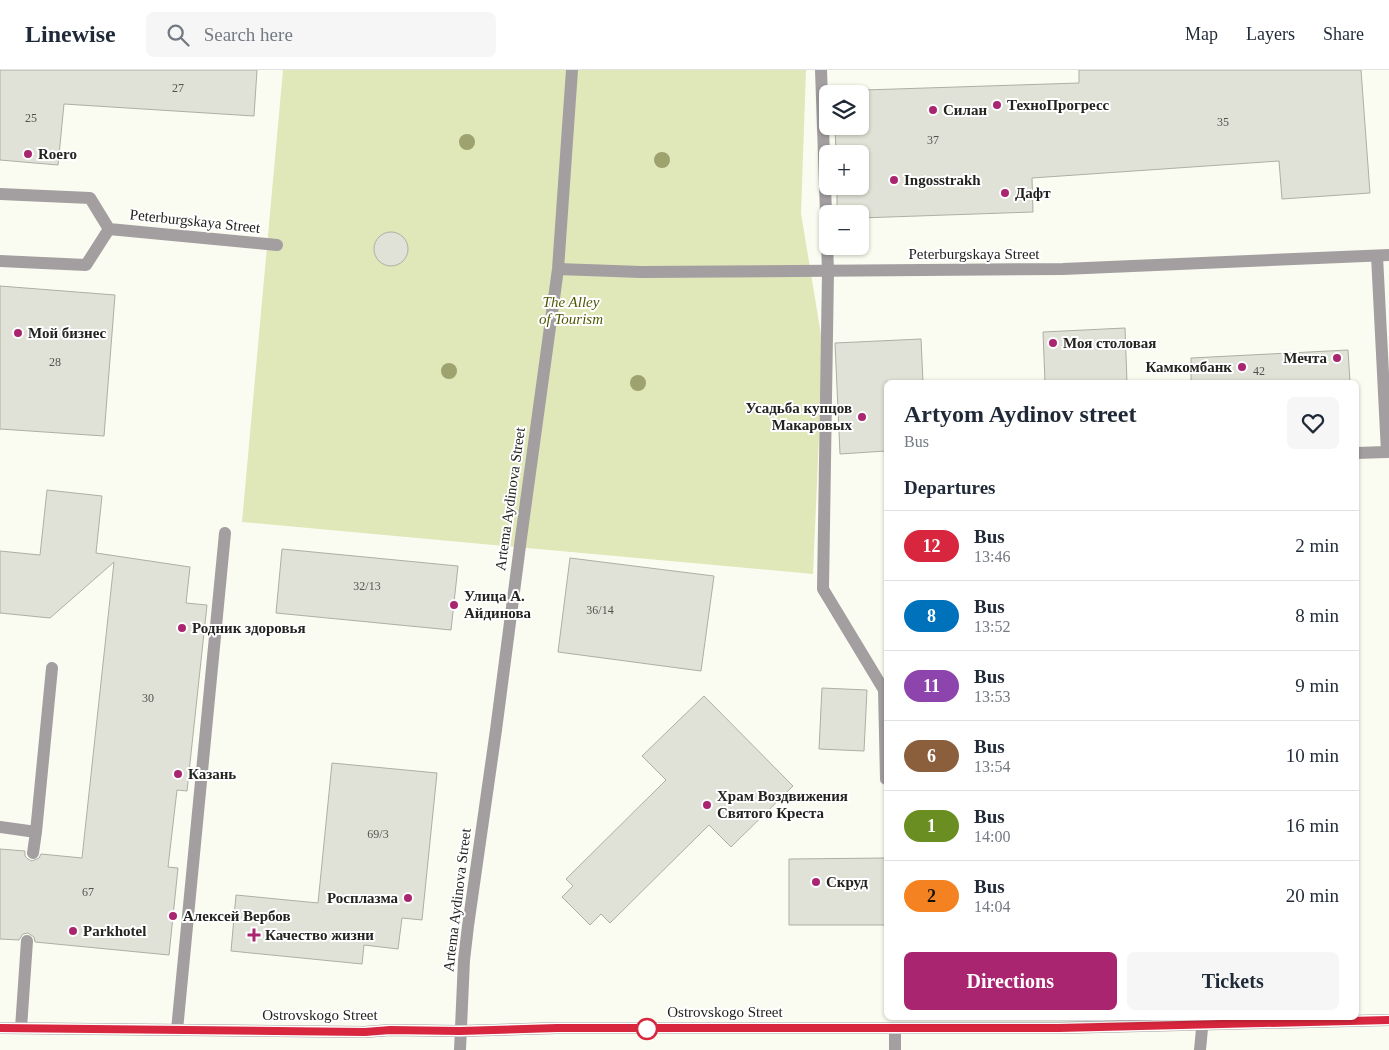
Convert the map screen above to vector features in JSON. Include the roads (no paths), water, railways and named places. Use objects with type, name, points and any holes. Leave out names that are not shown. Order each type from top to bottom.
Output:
[{"type":"street","name":"Artema Aydinova Street","points":[[460,1050],[464,960],[468,926],[558,269],[572,70]]},
{"type":"street","points":[[821,70],[828,271],[823,589],[884,690]]},
{"type":"street","name":"Peterburgskaya Street","points":[[0,194],[90,198],[109,229]]},
{"type":"street","name":"Peterburgskaya Street","points":[[109,229],[277,245]]},
{"type":"street","name":"Peterburgskaya Street","points":[[0,261],[86,265],[109,229]]},
{"type":"street","name":"Peterburgskaya Street","points":[[558,269],[641,272],[1063,269],[1383,255]]},
{"type":"street","points":[[1359,453],[1388,452],[1383,255]]},
{"type":"street","points":[[177,1030],[224,533]]},
{"type":"street","points":[[33,853],[52,668]]},
{"type":"street","points":[[0,828],[36,832]]},
{"type":"street","points":[[22,1028],[28,941]]},
{"type":"street","name":"Ostrovskogo Street","points":[[0,1028],[365,1032],[557,1028],[896,1028],[1060,1023],[1389,1020]]},
{"type":"street","points":[[1200,1050],[1203,1021]]},
{"type":"street","points":[[895,1050],[896,1028]]},
{"type":"place","name":"ТехноПрогресс","points":[[997,105]]},
{"type":"place","name":"Силан","points":[[933,110]]},
{"type":"place","name":"Roero","points":[[28,154]]},
{"type":"place","name":"Ingosstrakh","points":[[894,180]]},
{"type":"place","name":"Дафт","points":[[1005,193]]},
{"type":"place","name":"Мой бизнес","points":[[18,333]]},
{"type":"place","name":"Моя столовая","points":[[1053,343]]},
{"type":"place","name":"Мечта","points":[[1337,358]]},
{"type":"place","name":"Камкомбанк","points":[[1242,367]]},
{"type":"place","name":"Усадьба купцов Макаровых","points":[[862,417]]},
{"type":"place","name":"Улица А. Айдинова","points":[[454,605]]},
{"type":"place","name":"Родник здоровья","points":[[182,628]]},
{"type":"place","name":"Казань","points":[[178,774]]},
{"type":"place","name":"Храм Воздвижения Святого Креста","points":[[707,805]]},
{"type":"place","name":"Скруд","points":[[816,882]]},
{"type":"place","name":"Росплазма","points":[[408,898]]},
{"type":"place","name":"Алексей Вербов","points":[[173,916]]},
{"type":"place","name":"Parkhotel","points":[[73,931]]},
{"type":"place","name":"Качество жизни","points":[[254,935]]},
{"type":"park label","name":"The Alley of Tourism","points":[[571,310]]}]
